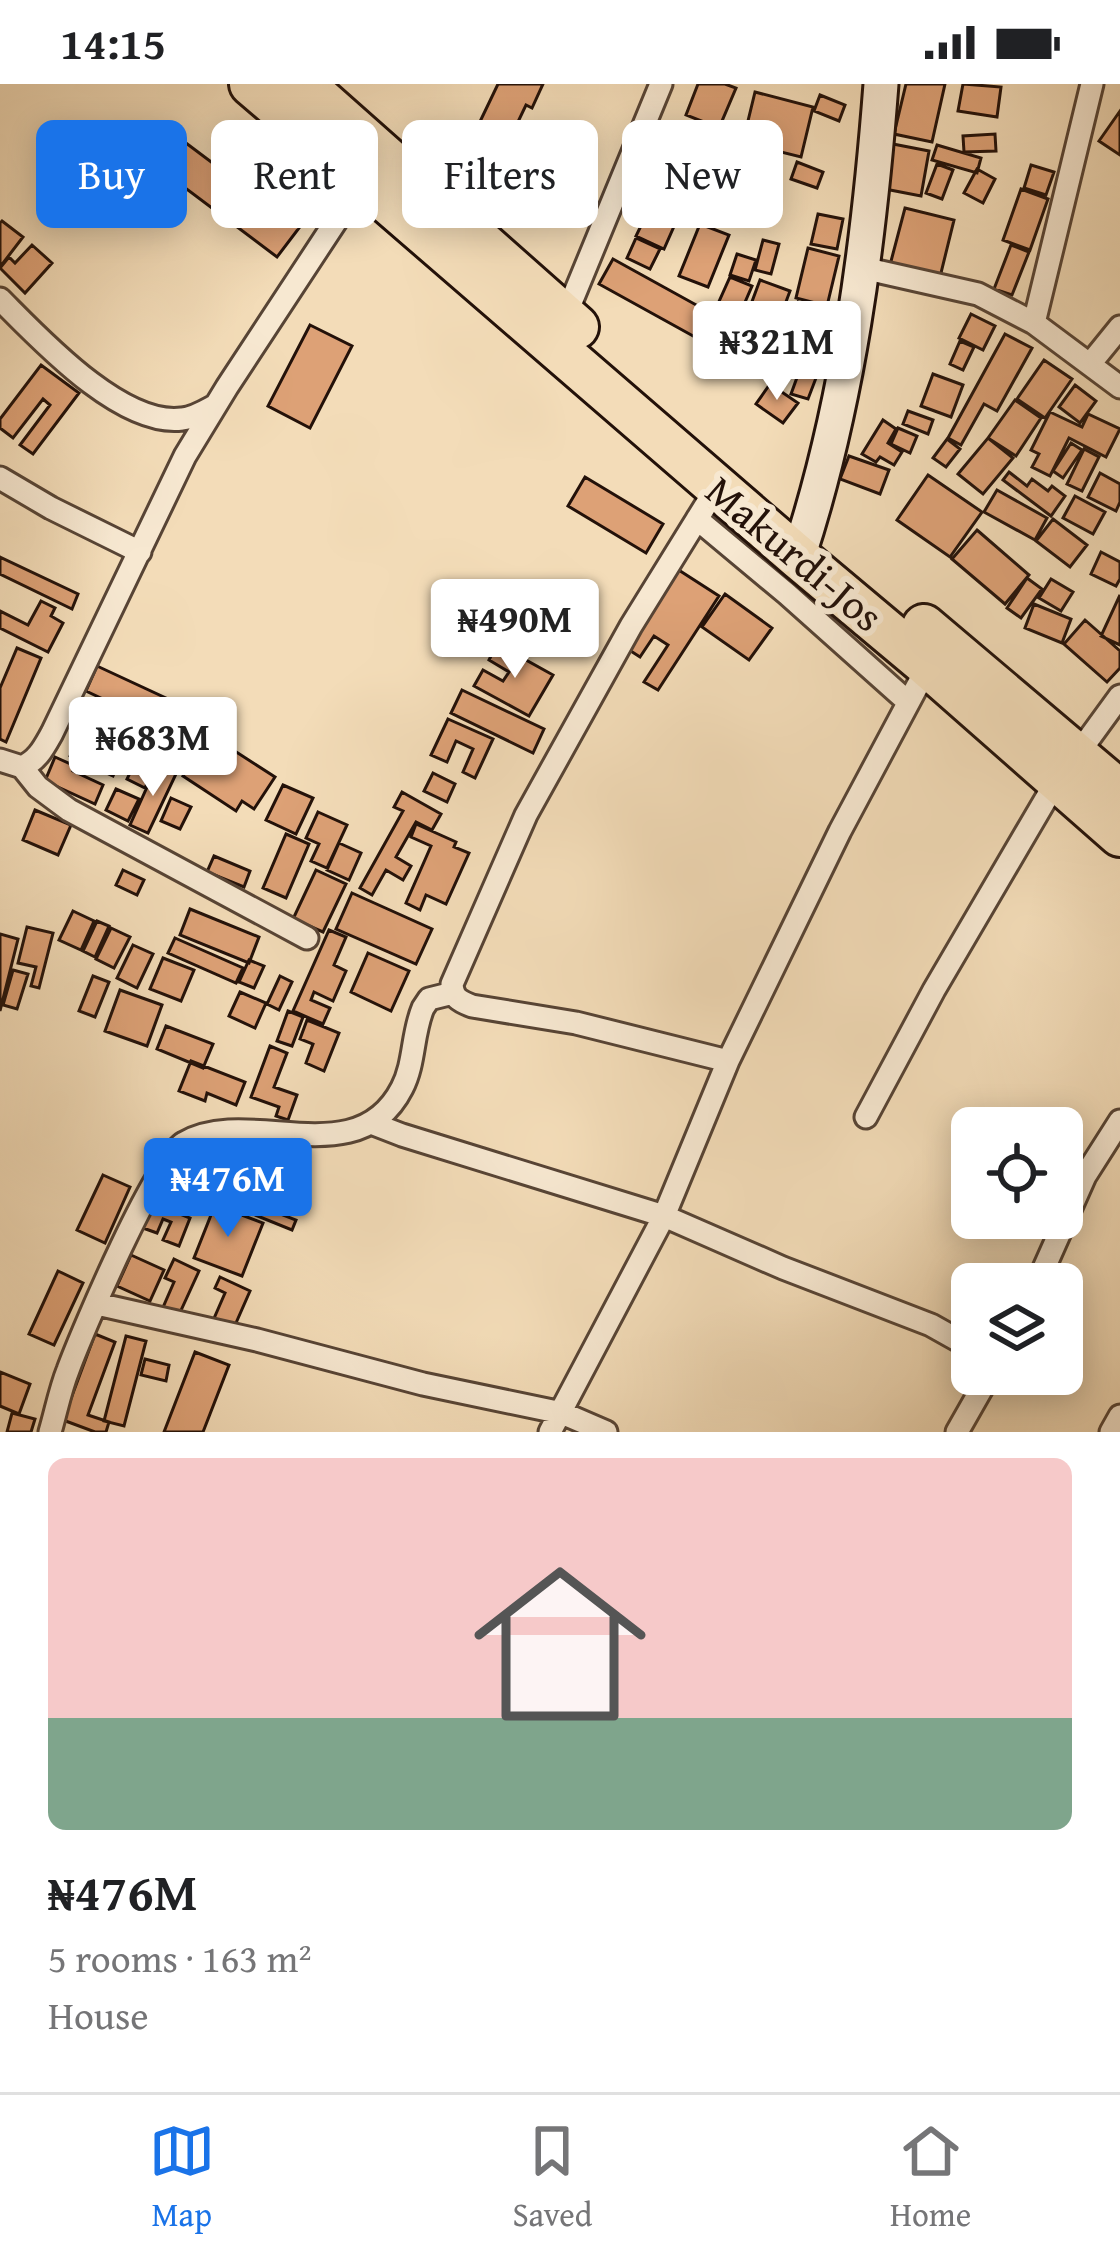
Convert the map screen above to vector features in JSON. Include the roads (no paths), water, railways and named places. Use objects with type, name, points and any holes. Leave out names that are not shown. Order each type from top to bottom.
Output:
[{"type":"highway","name":"Makurdi-Jos","points":[[251,84],[293,120]]},
{"type":"highway","name":"Makurdi-Jos","points":[[303,84],[565,317],[918,684],[1067,768],[1120,792]]},
{"type":"highway","name":"Makurdi-Jos","points":[[378,194],[707,503],[798,559],[1067,768],[1120,835]]},
{"type":"main road","points":[[798,559],[824,471],[863,268],[881,84]]},
{"type":"street","points":[[565,317],[661,84]]},
{"type":"street","points":[[1034,323],[1092,84]]},
{"type":"street","points":[[11,764],[32,763],[52,733],[185,456],[332,228]]},
{"type":"street","points":[[863,268],[978,294],[1034,323],[1120,387]]},
{"type":"street","points":[[0,298],[77,373],[139,411],[182,419],[216,404]]},
{"type":"street","points":[[1090,364],[1120,327]]},
{"type":"street","points":[[0,478],[140,551]]},
{"type":"street","points":[[707,503],[631,626],[526,815],[454,978],[453,993],[458,1001],[472,1006],[577,1023],[728,1061]]},
{"type":"street","points":[[556,1422],[664,1216],[728,1061],[918,684]]},
{"type":"street","points":[[866,1117],[934,990],[1067,768],[1120,696]]},
{"type":"street","points":[[11,764],[69,810],[307,938]]},
{"type":"street","points":[[50,1432],[67,1371],[150,1188],[172,1152],[186,1141],[230,1132],[348,1133],[371,1123],[401,1091],[423,1008],[429,1000],[453,993]]},
{"type":"street","points":[[1046,1263],[1085,1176],[1120,1121]]},
{"type":"street","points":[[371,1123],[664,1216],[951,1336]]},
{"type":"street","points":[[97,1304],[256,1340],[606,1432]]},
{"type":"street","points":[[957,1432],[979,1395]]},
{"type":"street","points":[[1111,1432],[1120,1416]]}]
